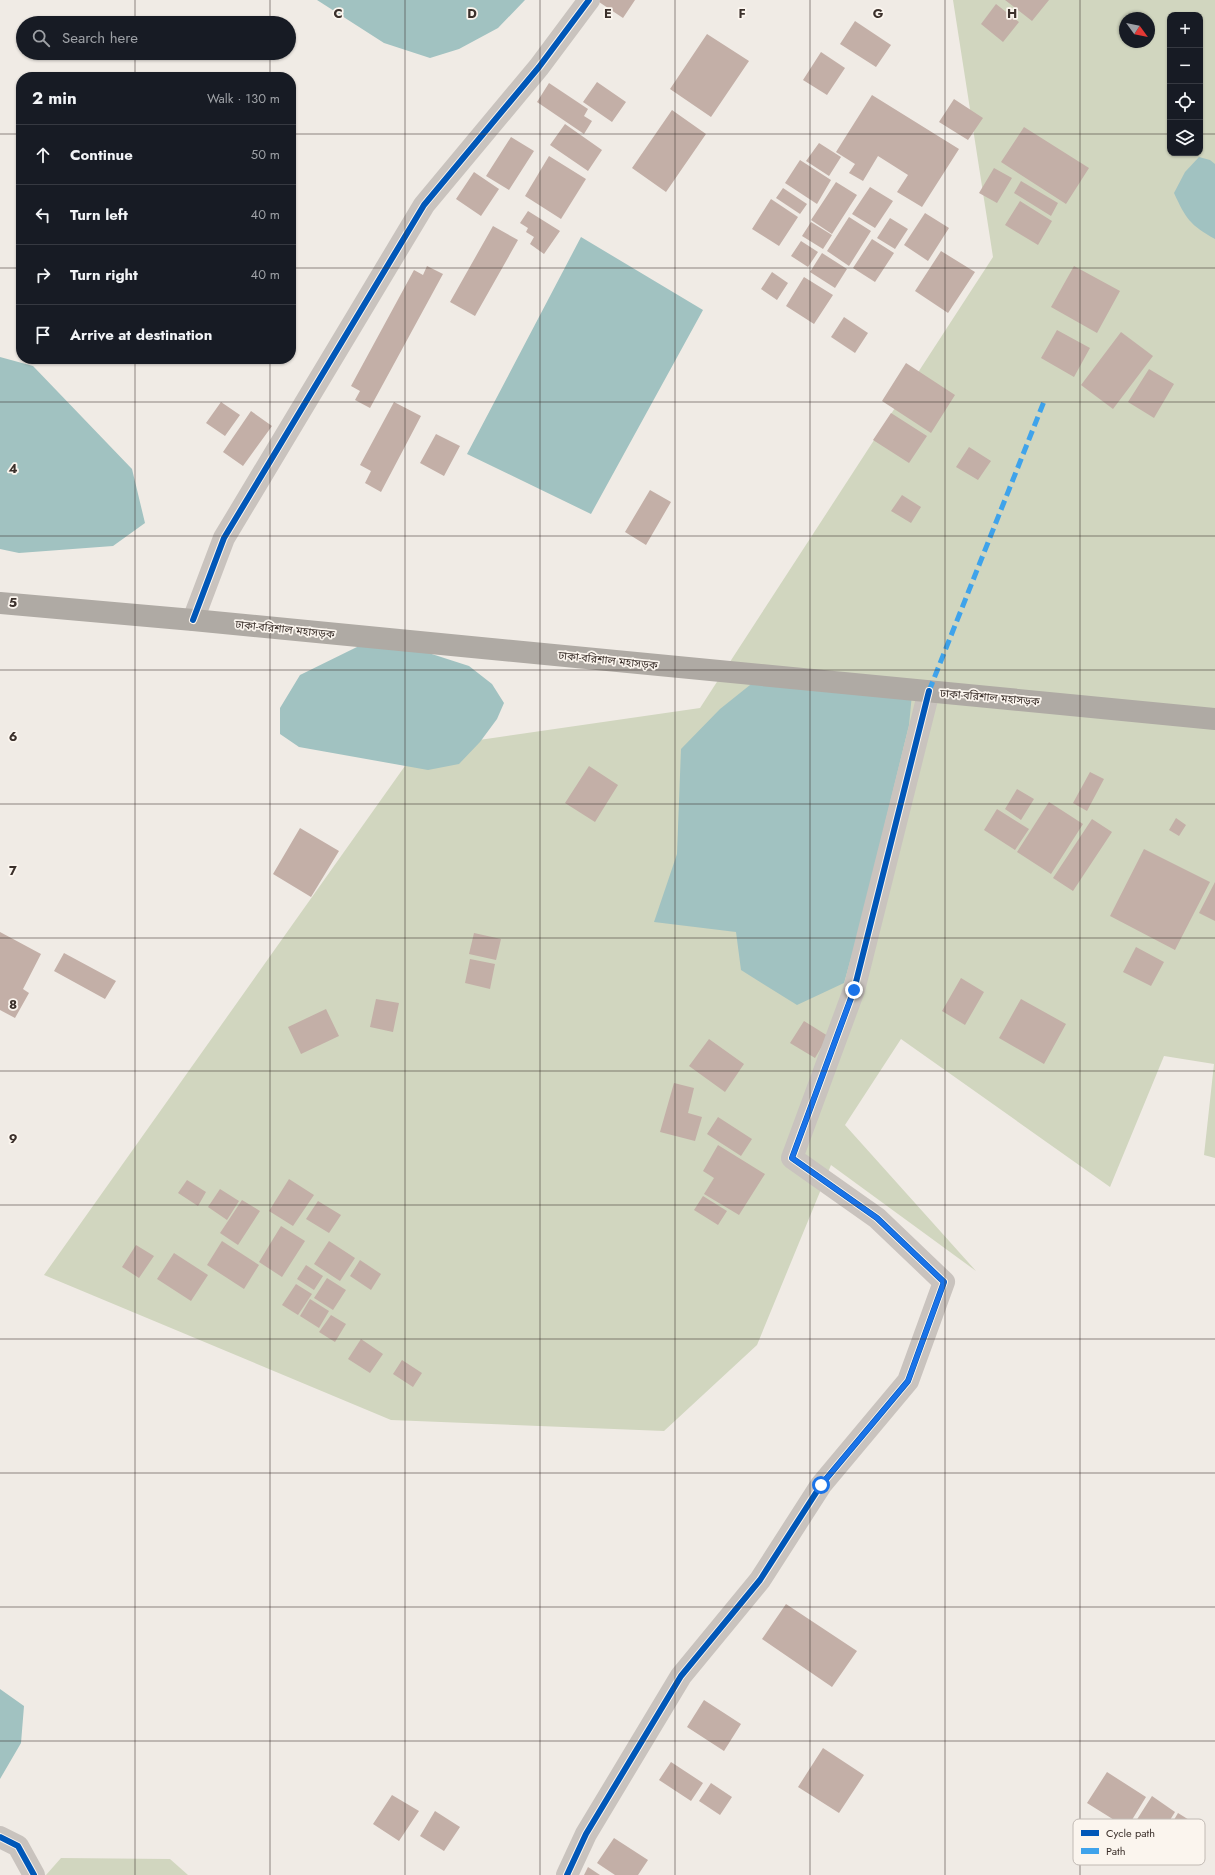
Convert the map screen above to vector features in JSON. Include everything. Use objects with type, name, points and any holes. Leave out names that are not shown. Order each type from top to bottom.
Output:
[{"type":"highway","name":"ঢাকা-বরিশাল মহাসড়ক","points":[[0,604],[193,620],[1215,719]]},
{"type":"street","points":[[193,620],[224,538],[424,205],[539,67],[589,0]]},
{"type":"street","points":[[567,1875],[586,1834],[681,1676],[760,1580],[821,1485],[908,1381],[944,1282],[877,1218],[792,1158],[854,990],[928,691]]},
{"type":"street","points":[[0,1837],[18,1846],[34,1875]]},
{"type":"green space","points":[[953,0],[1215,0],[1215,1158],[1204,1155],[1214,1064],[1164,1056],[1110,1187],[901,1039],[845,1125],[976,1271],[831,1165],[757,1345],[664,1431],[391,1420],[44,1275],[417,749],[700,708],[993,257]]},
{"type":"green space","points":[[61,1858],[170,1859],[188,1875],[46,1875]]},
{"type":"water","points":[[317,0],[525,0],[498,28],[459,49],[430,58],[384,43]]},
{"type":"water","points":[[1199,157],[1210,160],[1215,164],[1215,239],[1194,225],[1182,209],[1174,193],[1185,172]]},
{"type":"water","points":[[581,237],[703,310],[591,514],[467,454]]},
{"type":"water","points":[[0,357],[16,361],[16,364],[33,366],[132,469],[145,523],[113,546],[19,553],[0,549]]},
{"type":"water","points":[[361,645],[410,647],[469,666],[492,684],[504,703],[497,719],[480,742],[459,764],[428,770],[299,747],[280,734],[280,708],[300,675]]},
{"type":"water","points":[[755,681],[912,694],[909,725],[860,926],[844,983],[797,1005],[741,970],[736,932],[654,922],[677,854],[681,749],[720,709]]},
{"type":"water","points":[[0,1689],[24,1706],[21,1743],[0,1779]]},
{"type":"building","points":[[596,0],[635,0],[623,18]]},
{"type":"building","points":[[1005,0],[1049,0],[1032,21]]},
{"type":"building","points":[[996,4],[1019,22],[1003,42],[981,24]]},
{"type":"building","points":[[855,21],[891,45],[876,67],[840,44]]},
{"type":"building","points":[[707,34],[749,61],[711,117],[670,89]]},
{"type":"building","points":[[821,52],[845,68],[827,95],[803,80]]},
{"type":"building","points":[[597,82],[626,102],[612,122],[583,102]]},
{"type":"building","points":[[549,83],[588,109],[584,116],[592,121],[584,134],[537,102]]},
{"type":"building","points":[[872,95],[959,149],[922,207],[897,192],[908,175],[878,156],[863,181],[849,173],[855,164],[836,152]]},
{"type":"building","points":[[954,99],[983,118],[968,140],[939,122]]},
{"type":"building","points":[[672,110],[706,134],[666,192],[632,168]]},
{"type":"building","points":[[565,124],[602,150],[588,171],[550,145]]},
{"type":"building","points":[[1024,127],[1089,168],[1066,204],[1001,162]]},
{"type":"building","points":[[511,137],[534,151],[509,190],[486,176]]},
{"type":"building","points":[[819,143],[841,157],[829,176],[806,161]]},
{"type":"building","points":[[549,156],[586,179],[561,219],[525,196]]},
{"type":"building","points":[[800,160],[831,180],[817,204],[785,183]]},
{"type":"building","points":[[994,168],[1012,178],[997,203],[979,193]]},
{"type":"building","points":[[474,172],[499,189],[481,216],[456,199]]},
{"type":"building","points":[[1021,181],[1058,203],[1051,216],[1014,193]]},
{"type":"building","points":[[836,182],[857,195],[832,234],[811,220]]},
{"type":"building","points":[[870,187],[893,201],[875,228],[852,214]]},
{"type":"building","points":[[783,188],[807,204],[800,214],[776,198]]},
{"type":"building","points":[[771,199],[798,217],[779,246],[752,229]]},
{"type":"building","points":[[1020,201],[1052,221],[1038,245],[1005,225]]},
{"type":"building","points":[[528,211],[560,231],[544,254],[530,244],[534,237],[526,232],[528,228],[520,223]]},
{"type":"building","points":[[925,213],[949,228],[928,261],[904,245]]},
{"type":"building","points":[[849,217],[871,231],[849,266],[827,251]]},
{"type":"building","points":[[890,218],[908,229],[895,249],[877,238]]},
{"type":"building","points":[[811,222],[832,235],[823,249],[802,236]]},
{"type":"building","points":[[493,226],[518,240],[475,316],[450,302]]},
{"type":"building","points":[[872,239],[894,253],[875,282],[853,268]]},
{"type":"building","points":[[801,241],[818,252],[808,267],[791,256]]},
{"type":"building","points":[[941,251],[975,272],[948,313],[915,291]]},
{"type":"building","points":[[822,253],[847,269],[835,288],[810,272]]},
{"type":"building","points":[[427,266],[443,274],[370,408],[355,400],[360,391],[351,386],[414,270],[423,275]]},
{"type":"building","points":[[1074,266],[1120,291],[1097,333],[1051,307]]},
{"type":"building","points":[[772,272],[788,283],[777,300],[761,289]]},
{"type":"building","points":[[804,277],[833,295],[814,324],[786,306]]},
{"type":"building","points":[[844,317],[868,333],[855,353],[831,337]]},
{"type":"building","points":[[1057,330],[1090,348],[1074,377],[1041,358]]},
{"type":"building","points":[[1121,332],[1153,356],[1113,409],[1081,385]]},
{"type":"building","points":[[906,363],[955,395],[931,433],[882,401]]},
{"type":"building","points":[[1149,369],[1174,384],[1154,418],[1128,402]]},
{"type":"building","points":[[221,402],[240,415],[225,436],[206,423]]},
{"type":"building","points":[[394,402],[421,416],[381,492],[365,483],[371,471],[360,465]]},
{"type":"building","points":[[251,411],[272,426],[243,466],[223,452]]},
{"type":"building","points":[[891,413],[927,436],[909,463],[873,440]]},
{"type":"building","points":[[436,434],[460,446],[444,476],[420,463]]},
{"type":"building","points":[[969,447],[991,461],[978,480],[956,467]]},
{"type":"building","points":[[650,490],[671,502],[646,545],[625,532]]},
{"type":"building","points":[[902,495],[921,507],[911,523],[891,511]]},
{"type":"building","points":[[589,766],[618,785],[595,822],[565,803]]},
{"type":"building","points":[[1090,772],[1104,779],[1087,811],[1073,803]]},
{"type":"building","points":[[1017,789],[1034,799],[1021,820],[1005,809]]},
{"type":"building","points":[[1049,802],[1083,824],[1051,874],[1017,852]]},
{"type":"building","points":[[997,809],[1029,829],[1015,850],[984,830]]},
{"type":"building","points":[[1176,818],[1186,825],[1179,836],[1169,830]]},
{"type":"building","points":[[1092,819],[1112,832],[1073,891],[1053,878]]},
{"type":"building","points":[[300,828],[339,851],[311,897],[273,874]]},
{"type":"building","points":[[1144,849],[1210,882],[1175,950],[1110,916]]},
{"type":"building","points":[[1215,882],[1215,921],[1199,913]]},
{"type":"building","points":[[0,932],[41,954],[23,989],[29,993],[15,1018],[0,1010]]},
{"type":"building","points":[[474,933],[501,939],[496,960],[469,954]]},
{"type":"building","points":[[1136,947],[1164,962],[1151,986],[1123,972]]},
{"type":"building","points":[[64,953],[116,981],[105,999],[54,971]]},
{"type":"building","points":[[470,959],[495,964],[490,989],[465,983]]},
{"type":"building","points":[[961,978],[984,992],[965,1025],[942,1011]]},
{"type":"building","points":[[376,999],[399,1003],[393,1032],[370,1027]]},
{"type":"building","points":[[1021,999],[1066,1024],[1044,1064],[999,1038]]},
{"type":"building","points":[[326,1009],[339,1036],[301,1054],[288,1027]]},
{"type":"building","points":[[804,1021],[828,1036],[815,1058],[790,1043]]},
{"type":"building","points":[[709,1039],[744,1064],[725,1092],[689,1066]]},
{"type":"building","points":[[674,1083],[694,1088],[688,1113],[702,1117],[695,1141],[660,1132]]},
{"type":"building","points":[[718,1117],[752,1139],[741,1156],[707,1134]]},
{"type":"building","points":[[718,1145],[765,1174],[739,1215],[704,1194],[714,1178],[703,1171]]},
{"type":"building","points":[[289,1179],[314,1195],[293,1226],[269,1211]]},
{"type":"building","points":[[187,1180],[206,1192],[198,1206],[178,1193]]},
{"type":"building","points":[[220,1189],[239,1201],[227,1220],[208,1207]]},
{"type":"building","points":[[703,1196],[727,1211],[718,1225],[694,1210]]},
{"type":"building","points":[[242,1200],[260,1211],[238,1245],[220,1233]]},
{"type":"building","points":[[318,1201],[341,1215],[329,1233],[306,1219]]},
{"type":"building","points":[[281,1226],[305,1241],[282,1277],[259,1262]]},
{"type":"building","points":[[222,1241],[259,1265],[244,1289],[207,1265]]},
{"type":"building","points":[[329,1241],[355,1258],[340,1281],[314,1264]]},
{"type":"building","points":[[136,1245],[154,1256],[139,1278],[122,1267]]},
{"type":"building","points":[[174,1253],[208,1275],[191,1301],[157,1279]]},
{"type":"building","points":[[360,1260],[381,1274],[371,1290],[350,1276]]},
{"type":"building","points":[[306,1265],[323,1276],[314,1290],[297,1279]]},
{"type":"building","points":[[327,1278],[346,1290],[333,1310],[314,1298]]},
{"type":"building","points":[[296,1284],[312,1294],[298,1315],[282,1305]]},
{"type":"building","points":[[310,1299],[329,1311],[319,1328],[300,1316]]},
{"type":"building","points":[[331,1315],[346,1324],[335,1342],[319,1332]]},
{"type":"building","points":[[361,1339],[383,1354],[370,1373],[348,1359]]},
{"type":"building","points":[[402,1360],[422,1373],[413,1387],[393,1374]]},
{"type":"building","points":[[786,1604],[857,1651],[832,1687],[762,1639]]},
{"type":"building","points":[[704,1700],[741,1724],[724,1751],[687,1727]]},
{"type":"building","points":[[823,1748],[864,1775],[839,1813],[798,1787]]},
{"type":"building","points":[[671,1762],[703,1783],[691,1801],[659,1780]]},
{"type":"building","points":[[1107,1772],[1146,1797],[1133,1819],[1113,1819],[1087,1803]]},
{"type":"building","points":[[711,1783],[732,1797],[720,1815],[699,1801]]},
{"type":"building","points":[[392,1795],[419,1811],[399,1841],[373,1824]]},
{"type":"building","points":[[1152,1796],[1175,1812],[1171,1819],[1137,1819]]},
{"type":"building","points":[[435,1811],[460,1827],[444,1851],[420,1836]]},
{"type":"building","points":[[1178,1813],[1188,1819],[1174,1819]]},
{"type":"building","points":[[614,1838],[648,1860],[638,1875],[615,1875],[597,1863]]},
{"type":"building","points":[[588,1867],[600,1875],[584,1875]]},
{"type":"marked path","points":[[929,691],[1045,399]]},
{"type":"cycle path","points":[[193,620],[224,538],[424,205],[539,67],[589,0]]},
{"type":"cycle path","points":[[567,1875],[586,1834],[681,1676],[760,1580],[821,1485],[908,1381],[944,1282],[877,1218],[792,1158],[854,990],[929,691]]},
{"type":"cycle path","points":[[0,1837],[18,1846],[34,1875]]},
{"type":"route","points":[[821,1485],[908,1381],[944,1282],[877,1218],[792,1158],[854,990]]}]
